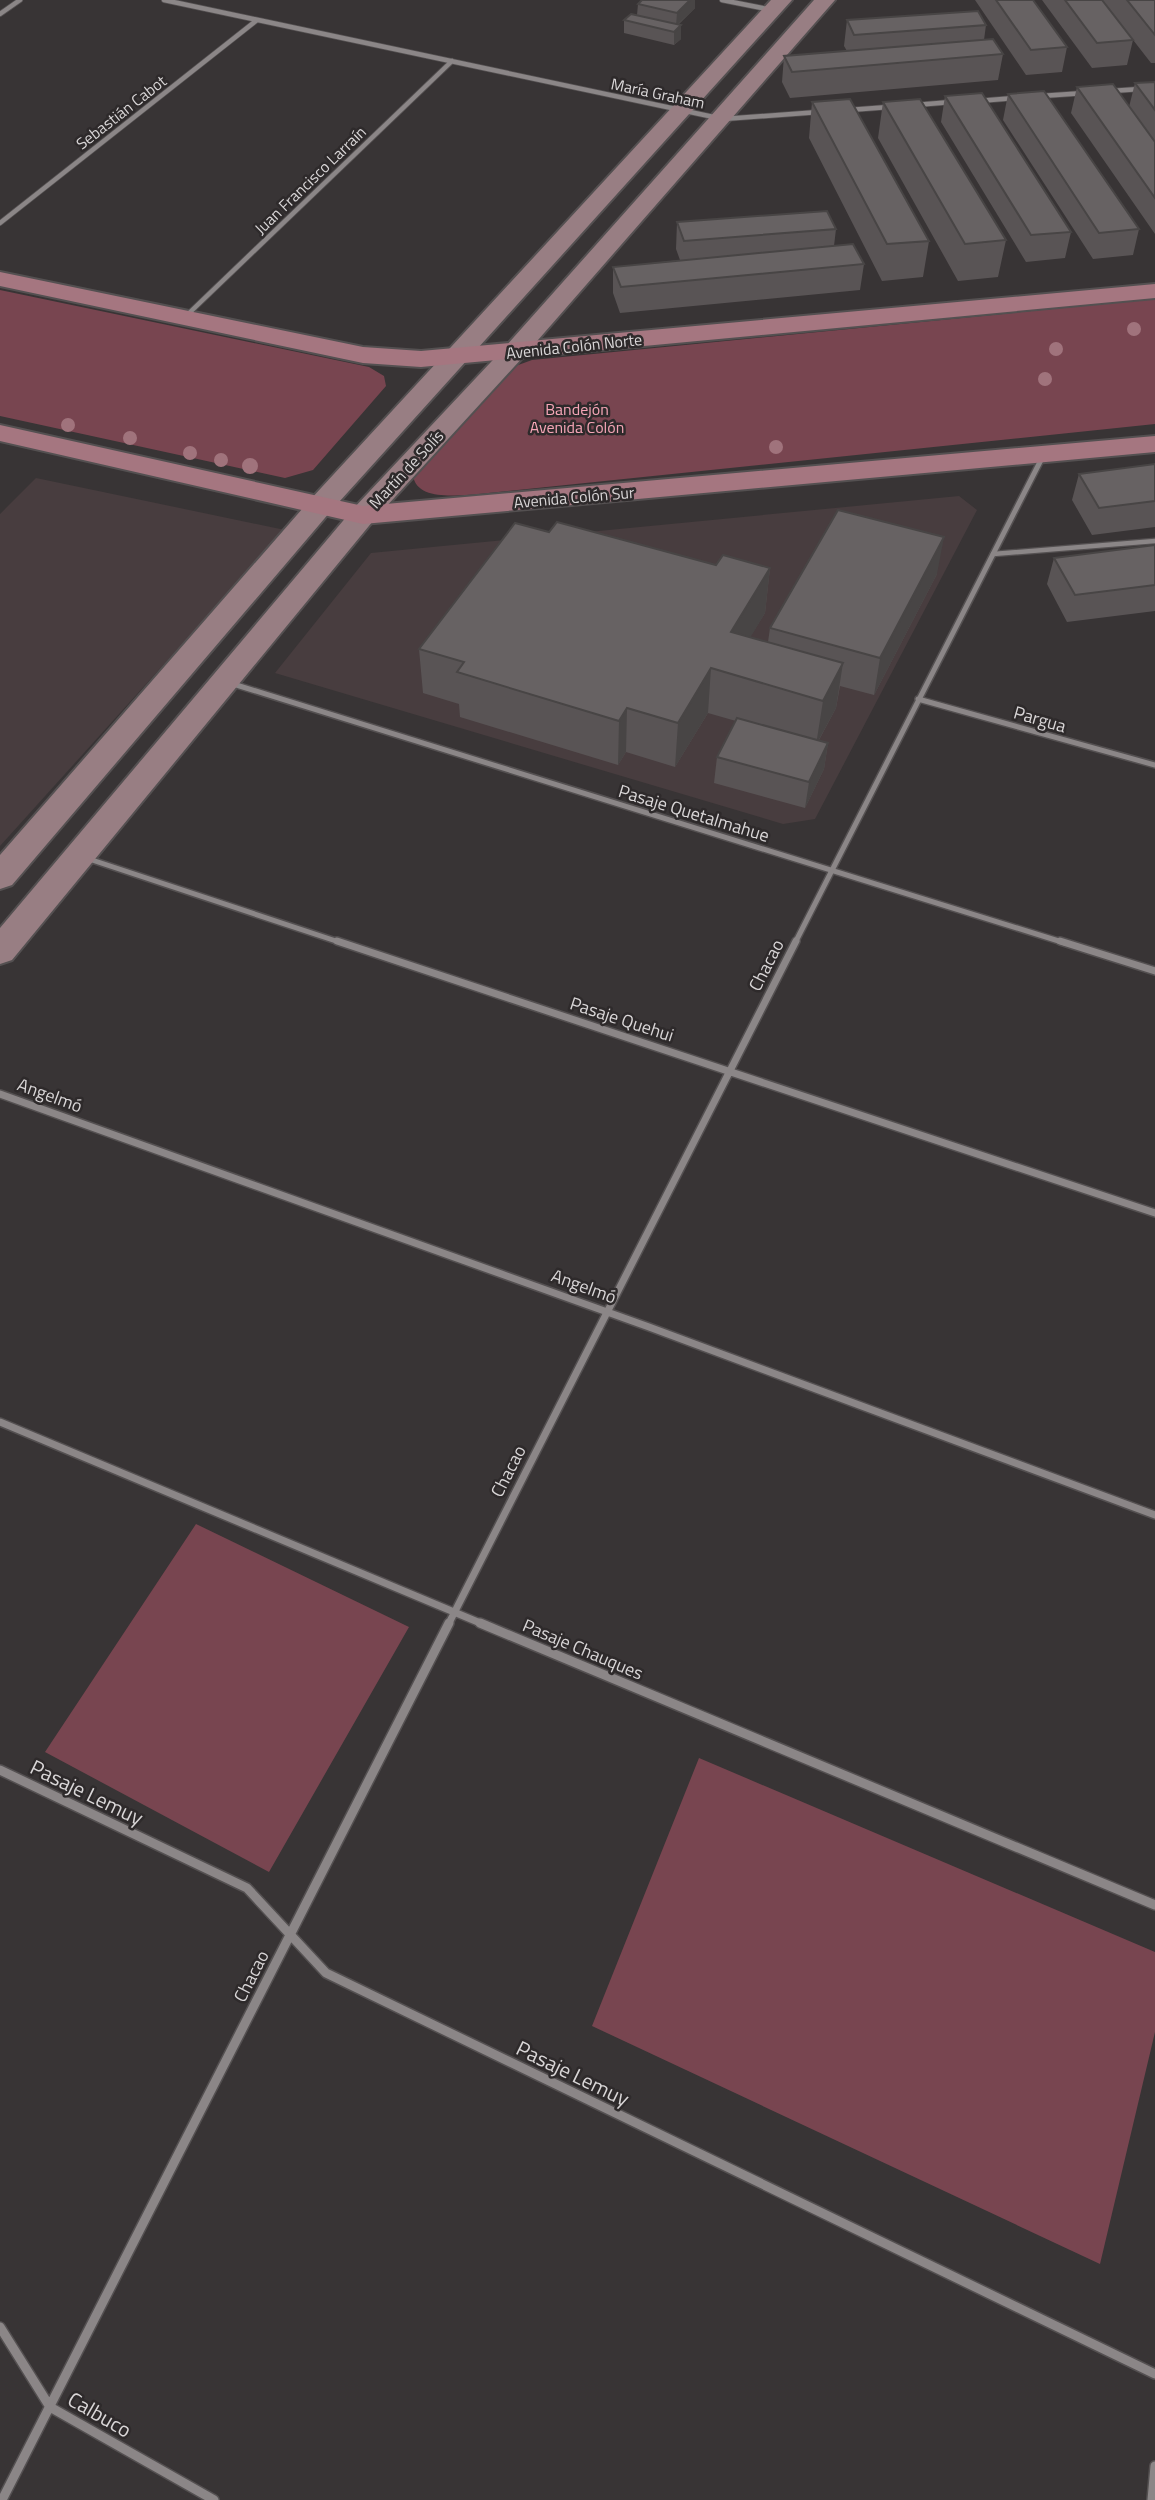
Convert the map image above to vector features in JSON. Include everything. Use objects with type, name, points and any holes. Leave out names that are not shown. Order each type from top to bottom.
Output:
[{"type":"main road","name":"Avenida Colón Norte","points":[[0,279],[363,355],[451,360],[515,351],[1155,291]]},
{"type":"main road","name":"Avenida Colón Sur","points":[[0,433],[363,515],[1155,444]]},
{"type":"street","points":[[0,14],[20,0]]},
{"type":"street","name":"María Graham","points":[[164,0],[723,119],[820,112]]},
{"type":"street","points":[[189,5],[195,0]]},
{"type":"street","points":[[722,0],[778,5]]},
{"type":"street","name":"Martín de Solís","points":[[0,951],[363,515],[515,351],[723,119],[825,0]]},
{"type":"street","points":[[0,877],[320,506],[778,5]]},
{"type":"street","name":"Sebastián Cabot","points":[[0,223],[257,20]]},
{"type":"street","name":"Juan Francisco Larraín","points":[[185,317],[452,61]]},
{"type":"street","points":[[1099,92],[1155,88]]},
{"type":"street","points":[[1030,97],[1085,93]]},
{"type":"street","points":[[974,101],[1016,98]]},
{"type":"street","points":[[904,106],[960,102]]},
{"type":"street","points":[[848,110],[890,107]]},
{"type":"street","name":"Chacao","points":[[2,2500],[1043,456]]},
{"type":"street","name":"Pasaje Quetalmahue","points":[[224,682],[1155,971]]},
{"type":"street","name":"Pargua","points":[[918,699],[1155,765]]},
{"type":"street","name":"Pasaje Quehui","points":[[79,856],[1155,1213]]},
{"type":"street","name":"Angelmó","points":[[0,1094],[607,1311],[1155,1515]]},
{"type":"street","name":"Pasaje Chauques","points":[[0,1422],[1155,1905]]},
{"type":"street","name":"Pasaje Lemuy","points":[[0,1770],[247,1888],[326,1973],[1155,2374]]},
{"type":"street","name":"Calbuco","points":[[0,2327],[50,2407],[214,2500]]},
{"type":"street","points":[[1152,2500],[1155,2466]]},
{"type":"lane","points":[[993,554],[1155,541]]},
{"type":"shaded area","points":[[36,478],[285,530],[0,846],[0,514]]},
{"type":"shaded area","points":[[959,496],[977,510],[815,819],[783,824],[275,673],[371,553]]},
{"type":"green space","points":[[0,290],[369,367],[384,376],[386,386],[313,470],[285,478],[0,416]]},
{"type":"green space","name":"Bandejón Avenida Colón","points":[[1155,299],[1155,424],[479,494],[430,493],[416,484],[413,475],[510,368],[532,360]]},
{"type":"green space","points":[[196,1524],[409,1627],[269,1872],[45,1752]]},
{"type":"green space","points":[[699,1758],[1155,1952],[1155,2032],[1100,2264],[592,2026]]},
{"type":"building","points":[[642,0],[690,0],[677,13],[638,4]]},
{"type":"building","points":[[996,0],[1033,0],[1067,47],[1031,50]]},
{"type":"building","points":[[1065,0],[1102,0],[1133,40],[1097,43]]},
{"type":"building","points":[[1127,0],[1155,0],[1155,35]]},
{"type":"building","points":[[978,11],[986,25],[854,35],[847,20]]},
{"type":"building","points":[[631,14],[681,25],[674,32],[624,20]]},
{"type":"building","points":[[993,39],[1003,54],[792,72],[784,56]]},
{"type":"building","points":[[1155,82],[1155,110],[1135,83]]},
{"type":"building","points":[[1113,84],[1155,142],[1155,198],[1077,87]]},
{"type":"building","points":[[1044,91],[1139,229],[1099,233],[1008,94]]},
{"type":"building","points":[[982,93],[1071,232],[1031,235],[945,96]]},
{"type":"building","points":[[850,99],[929,241],[887,244],[812,102]]},
{"type":"building","points":[[920,99],[1006,240],[965,244],[883,102]]},
{"type":"building","points":[[827,211],[836,229],[684,241],[677,222]]},
{"type":"building","points":[[853,244],[864,264],[621,287],[613,267]]},
{"type":"building","points":[[1155,464],[1155,501],[1099,508],[1079,474]]},
{"type":"building","points":[[838,510],[944,537],[880,658],[770,628]]},
{"type":"building","points":[[557,522],[716,565],[723,555],[770,568],[731,632],[843,663],[823,701],[711,668],[678,723],[627,708],[619,721],[457,672],[464,662],[419,649],[515,523],[549,532]]},
{"type":"building","points":[[1155,545],[1155,585],[1075,595],[1054,558]]},
{"type":"building","points":[[737,718],[828,743],[809,782],[717,757]]}]
